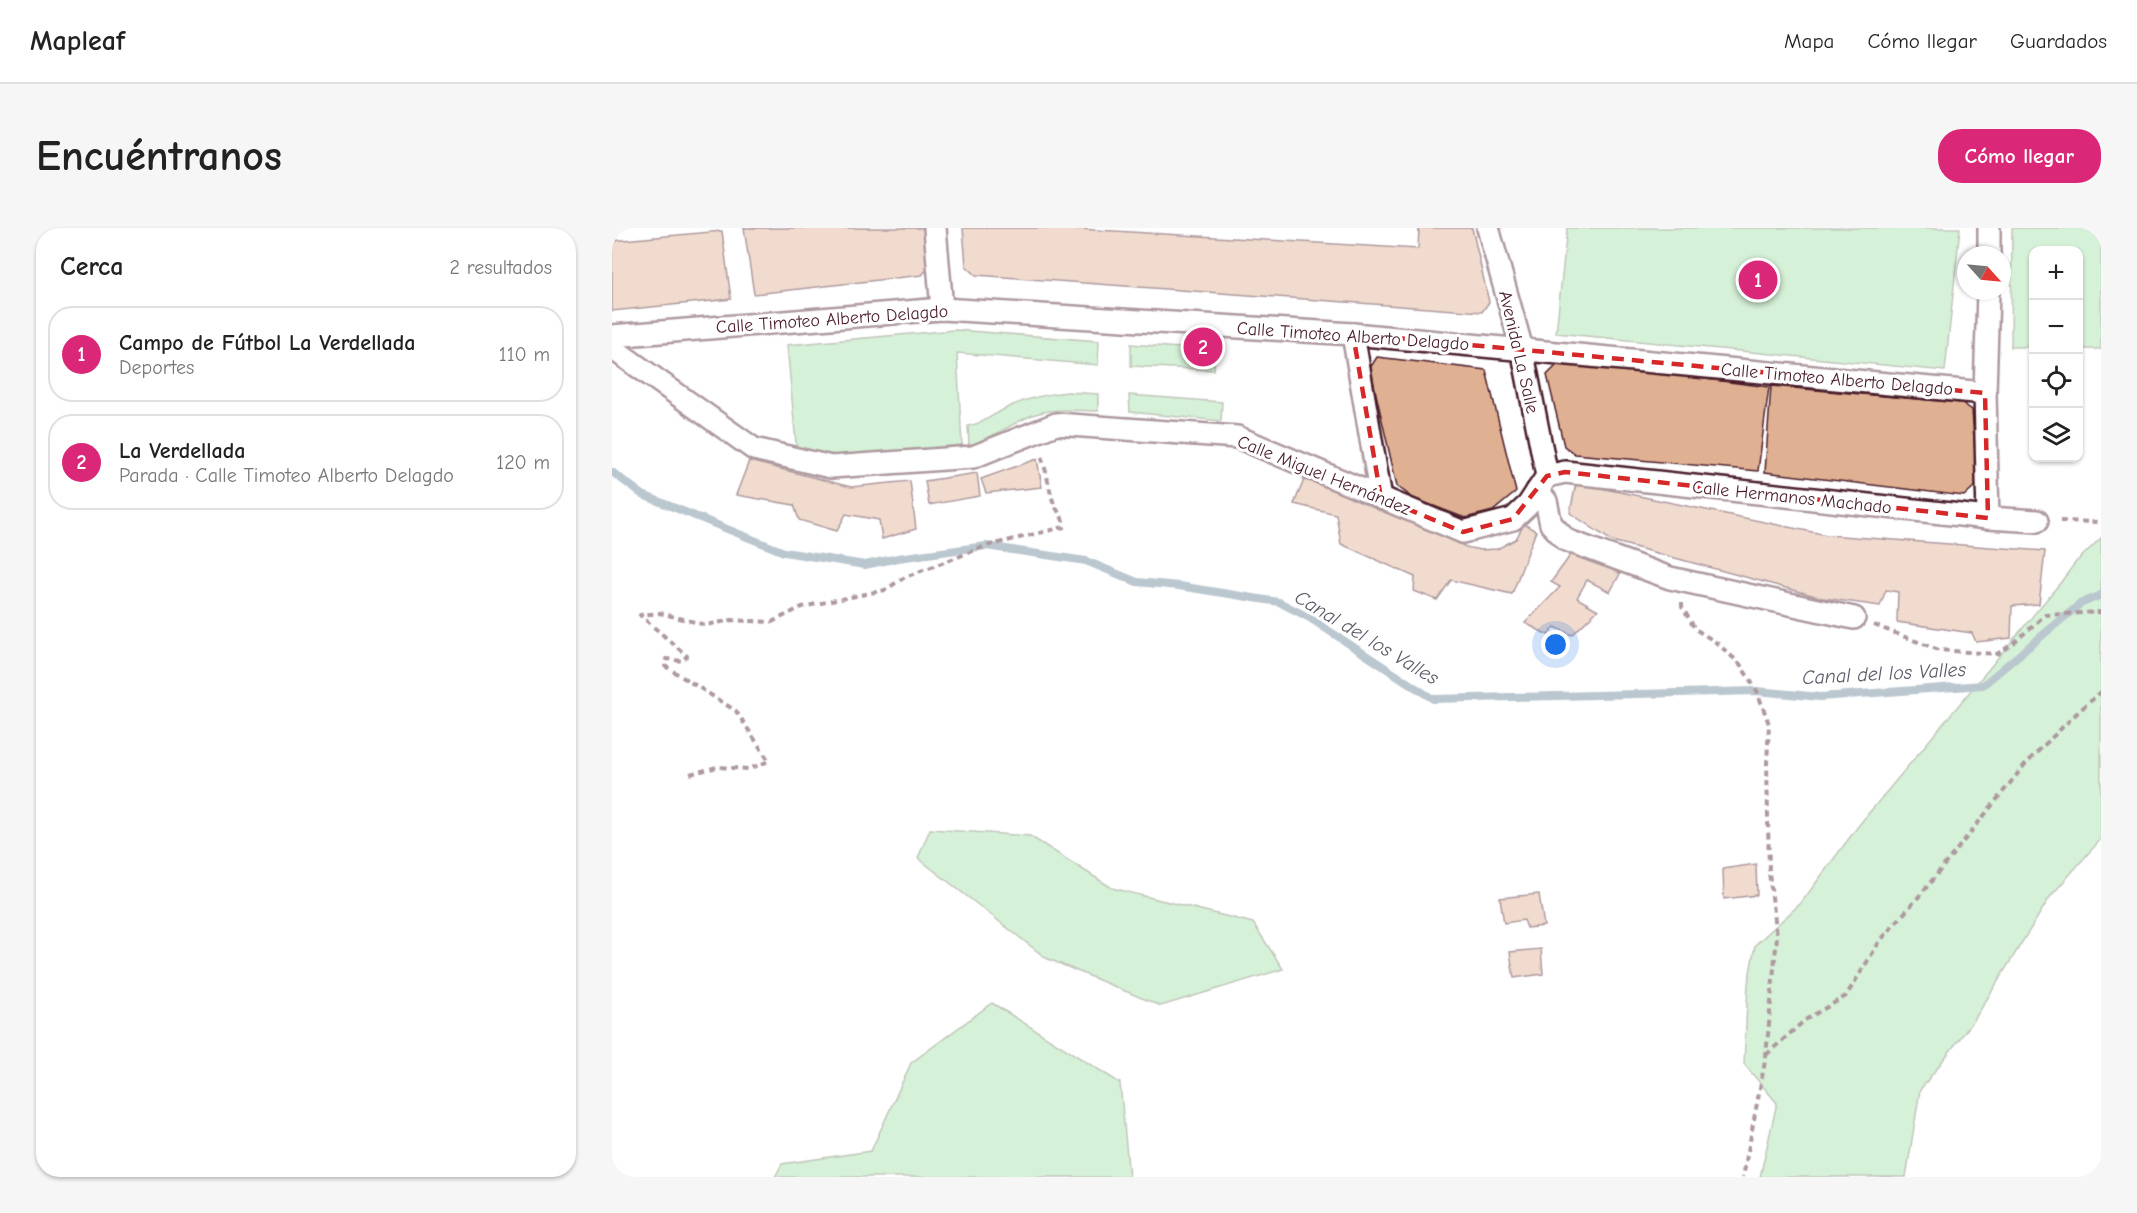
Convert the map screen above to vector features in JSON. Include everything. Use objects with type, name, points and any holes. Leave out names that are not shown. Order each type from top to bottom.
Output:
[{"type":"street","points":[[935,228],[942,309]]},
{"type":"street","name":"Avenida La Salle","points":[[1488,228],[1522,349],[1542,484],[1551,524],[1566,540],[1681,581],[1854,618]]},
{"type":"street","points":[[1989,228],[1989,246]]},
{"type":"street","points":[[1988,300],[1985,393],[1988,518]]},
{"type":"street","name":"Calle Timoteo Alberto Delagdo","points":[[612,336],[942,309],[1353,334],[1985,393]]},
{"type":"street","points":[[1353,334],[1381,498]]},
{"type":"street","name":"Calle Miguel Hernández","points":[[612,348],[754,448],[831,467],[973,458],[1056,424],[1236,437],[1463,532],[1513,519],[1528,505],[1542,484]]},
{"type":"street","name":"Calle Hermanos Machado","points":[[1542,484],[1565,472],[1988,518],[2037,520]]},
{"type":"path","points":[[690,774],[717,767],[749,769],[769,761],[736,711],[665,666],[666,659],[682,661],[687,656],[640,615],[660,612],[706,624],[732,620],[772,622],[802,607],[885,590],[905,578],[986,546],[1064,527],[1064,520],[1053,502],[1050,483]]},
{"type":"path","points":[[2037,520],[2101,522]]},
{"type":"path","points":[[1681,581],[1682,607],[1695,629],[1717,643],[1740,664],[1757,691],[1769,724],[1767,763],[1769,873],[1777,936],[1766,1056],[1743,1177]]},
{"type":"path","points":[[1854,618],[1940,650],[1997,654],[2011,645],[2045,615],[2101,612]]},
{"type":"path","points":[[1766,1056],[1805,1020],[1846,996],[1880,941],[2027,762],[2101,692]]},
{"type":"highlighted area","points":[[1353,334],[1985,393],[1988,518],[1565,472],[1547,476],[1513,519],[1463,532],[1381,498]]},
{"type":"green space","points":[[1567,228],[1960,228],[1945,371],[1556,333]]},
{"type":"green space","points":[[2012,228],[2101,228],[2101,349],[2083,349],[2083,246],[2029,246],[2029,347],[2011,347]]},
{"type":"green space","points":[[955,330],[1099,341],[1098,365],[957,353],[962,445],[838,457],[797,454],[787,345]]},
{"type":"green space","points":[[1131,344],[1215,351],[1214,370],[1131,366]]},
{"type":"green space","points":[[1067,392],[1098,394],[1098,411],[1062,410],[1036,414],[969,445],[968,426],[979,423],[1025,400]]},
{"type":"green space","points":[[1129,395],[1222,402],[1221,421],[1130,412]]},
{"type":"green space","points":[[2101,538],[2101,839],[2050,897],[1974,1020],[1920,1090],[1906,1177],[1760,1177],[1777,1103],[1744,1064],[1748,984],[1755,945],[1801,903],[1859,825],[2075,563]]},
{"type":"green space","points":[[930,829],[1030,836],[1112,888],[1253,923],[1283,969],[1161,1006],[1046,958],[918,858]]},
{"type":"green space","points":[[992,1003],[1120,1083],[1129,1177],[775,1177],[782,1164],[871,1151],[911,1063]]},
{"type":"building","points":[[744,228],[932,228],[935,261],[922,275],[754,294]]},
{"type":"building","points":[[963,228],[1062,228],[1418,249],[1419,228],[1472,228],[1489,302],[1482,312],[976,275],[966,266]]},
{"type":"building","points":[[722,231],[731,299],[612,311],[612,241]]},
{"type":"building","points":[[1377,357],[1486,370],[1516,492],[1493,511],[1465,518],[1413,498],[1397,486],[1370,368]]},
{"type":"building","points":[[1561,361],[1769,387],[1758,471],[1575,454],[1564,446],[1547,375]]},
{"type":"building","points":[[1771,386],[1962,403],[1972,410],[1977,484],[1964,496],[1765,472]]},
{"type":"building","points":[[1037,459],[1042,487],[986,493],[981,479]]},
{"type":"building","points":[[749,461],[851,487],[910,481],[916,529],[882,539],[879,520],[846,514],[837,531],[799,520],[794,505],[736,495]]},
{"type":"building","points":[[977,473],[980,496],[929,505],[925,481]]},
{"type":"building","points":[[1304,480],[1341,489],[1466,547],[1480,550],[1497,549],[1516,539],[1524,524],[1536,531],[1512,594],[1451,580],[1437,600],[1414,591],[1415,577],[1341,544],[1336,514],[1294,504]]},
{"type":"building","points":[[1576,483],[1827,535],[2045,551],[2039,604],[2012,606],[2011,638],[1976,642],[1972,633],[1897,622],[1898,592],[1886,590],[1880,606],[1823,598],[1612,541],[1570,513]]},
{"type":"building","points":[[1575,549],[1620,574],[1610,592],[1587,580],[1577,598],[1598,610],[1572,635],[1555,627],[1548,635],[1525,623],[1560,587],[1551,582]]},
{"type":"building","points":[[1756,864],[1757,895],[1724,899],[1723,869]]},
{"type":"building","points":[[1539,894],[1544,926],[1527,928],[1524,920],[1504,923],[1500,898]]},
{"type":"building","points":[[1541,949],[1543,974],[1514,978],[1510,952]]},
{"type":"waterway","name":"Canal del los Valles","points":[[612,472],[643,495],[784,552],[865,565],[986,546],[1086,561],[1137,582],[1179,586],[1279,602],[1308,617],[1433,699],[1757,691],[1820,697],[1983,685],[2080,604],[2101,595]]},
{"type":"place","name":"Campo de Fútbol La Verdellada","points":[[1758,280]]},
{"type":"place","name":"La Verdellada","points":[[1203,347]]}]
